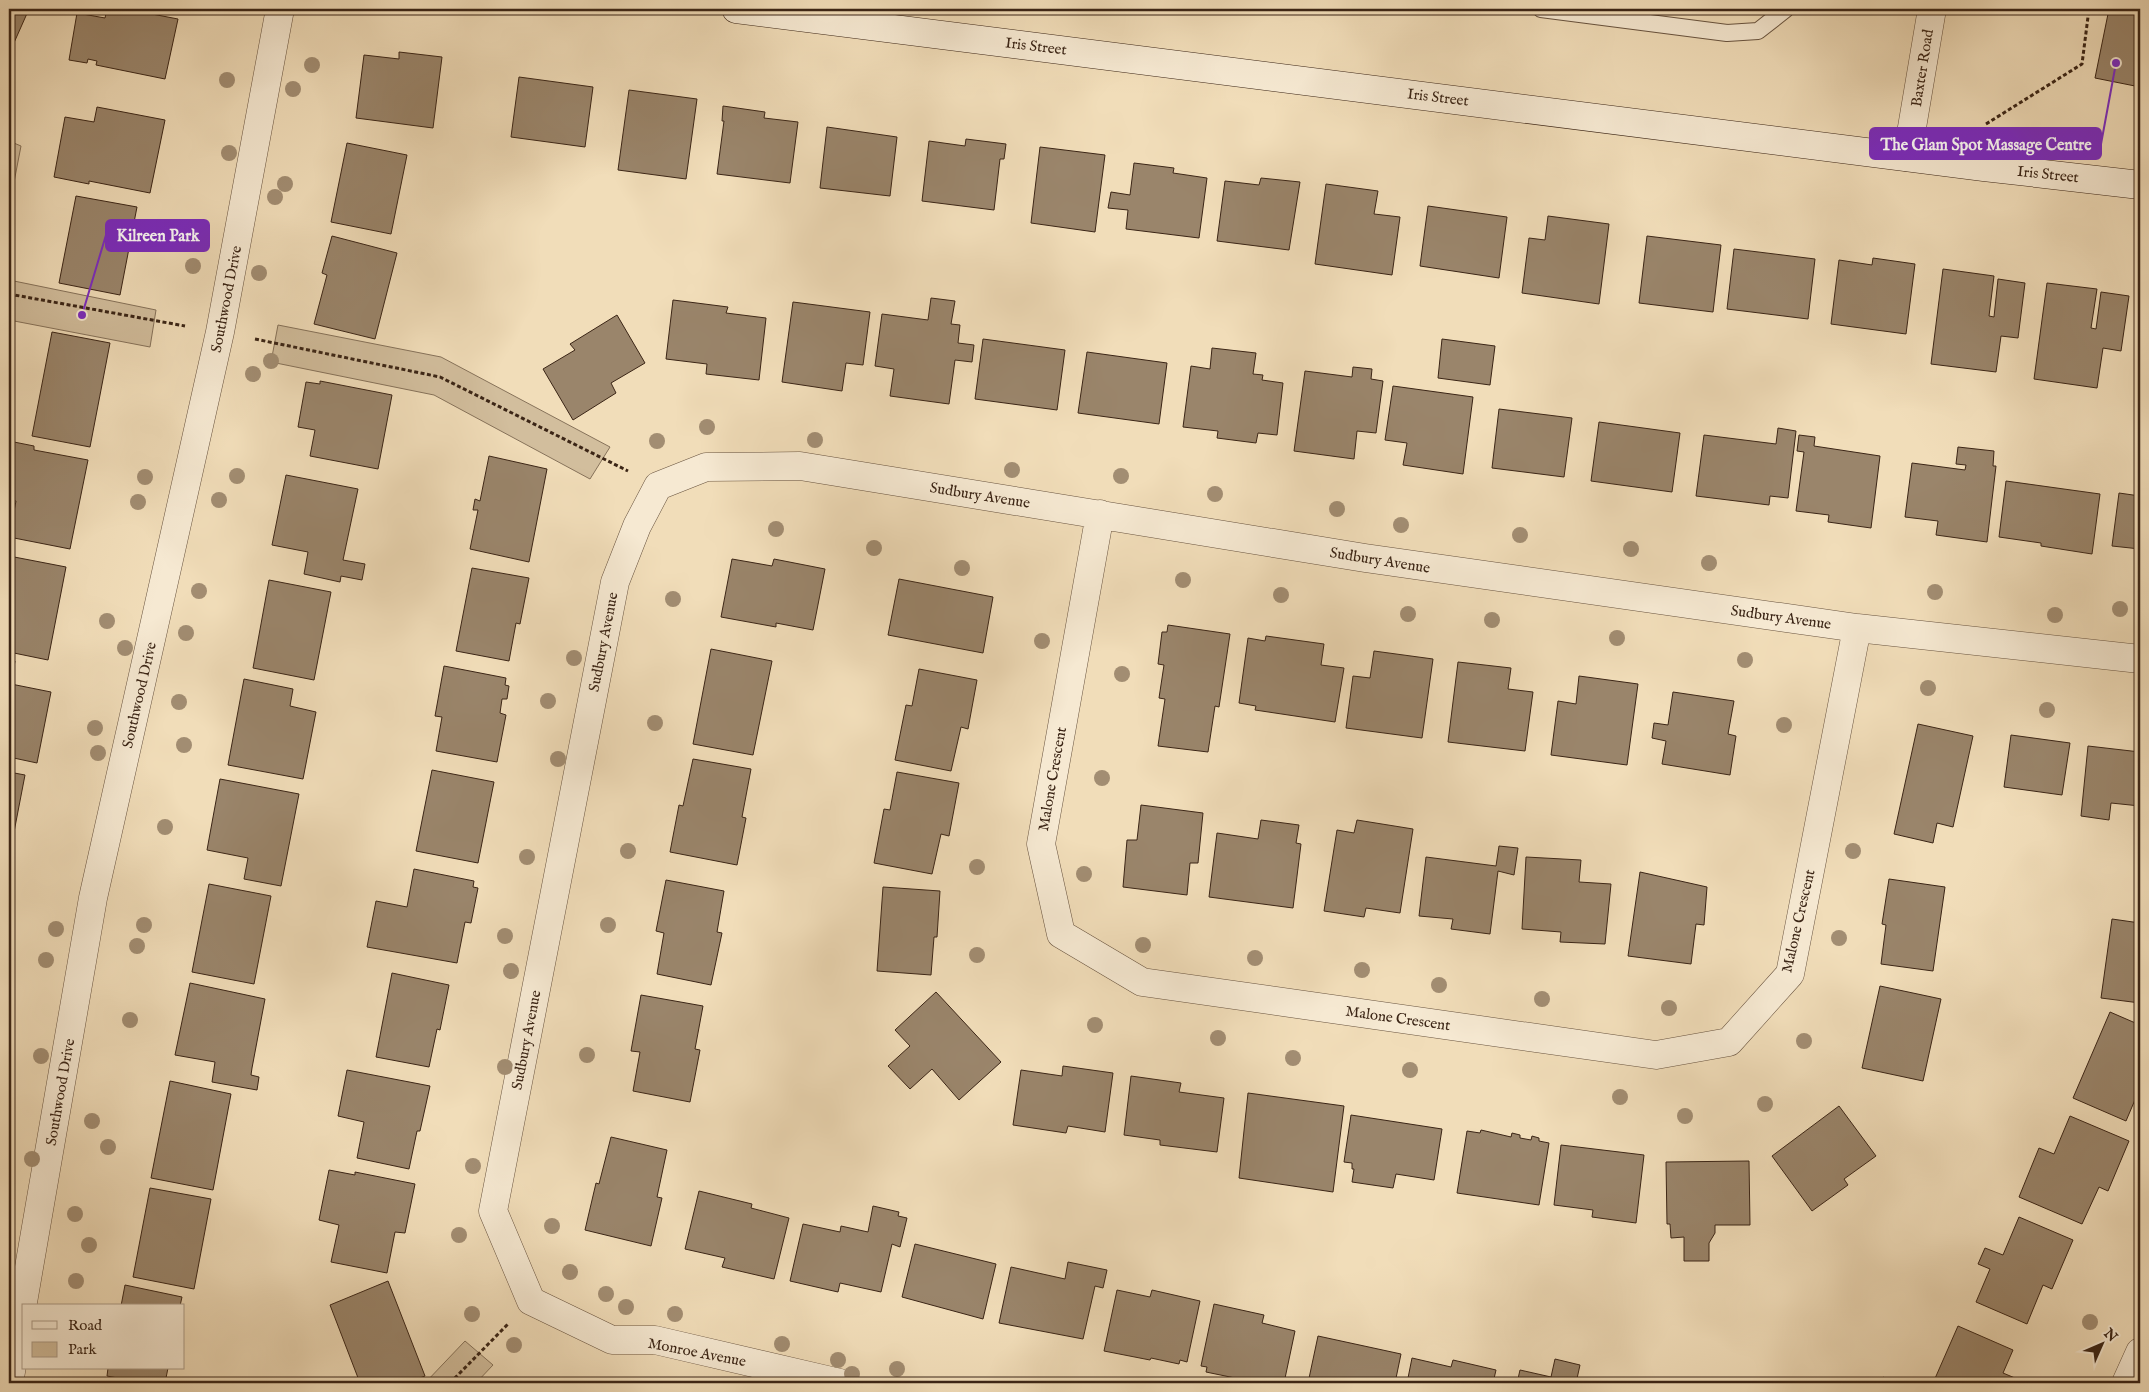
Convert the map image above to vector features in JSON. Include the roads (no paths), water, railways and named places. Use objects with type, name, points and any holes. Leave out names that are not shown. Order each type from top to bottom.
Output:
[{"type":"street","name":"Southwood Drive","points":[[23,1304],[93,898],[220,332],[280,9]]},
{"type":"street","name":"Iris Street","points":[[736,9],[2140,185]]},
{"type":"street","name":"Baxter Road","points":[[1907,157],[1932,9]]},
{"type":"street","name":"Sudbury Avenue","points":[[531,1301],[494,1211],[615,582],[637,526],[658,486],[706,467],[800,466],[1365,558],[1857,628],[2140,659]]},
{"type":"street","name":"Malone Crescent","points":[[1100,514],[1041,844],[1061,934],[1142,982],[1656,1055],[1729,1042],[1790,974],[1857,628]]},
{"type":"street","name":"Monroe Avenue","points":[[531,1301],[612,1340],[655,1340],[840,1383]]},
{"type":"street","name":"Southwood Drive","points":[[9,1383],[22,1308]]},
{"type":"street","points":[[2126,1383],[2140,1352]]},
{"type":"lane","points":[[1540,9],[1727,33],[1758,31],[1786,9]]},
{"type":"place","name":"The Glam Spot Massage Centre","points":[[2116,63]]},
{"type":"place","name":"Kilreen Park","points":[[82,315]]}]
